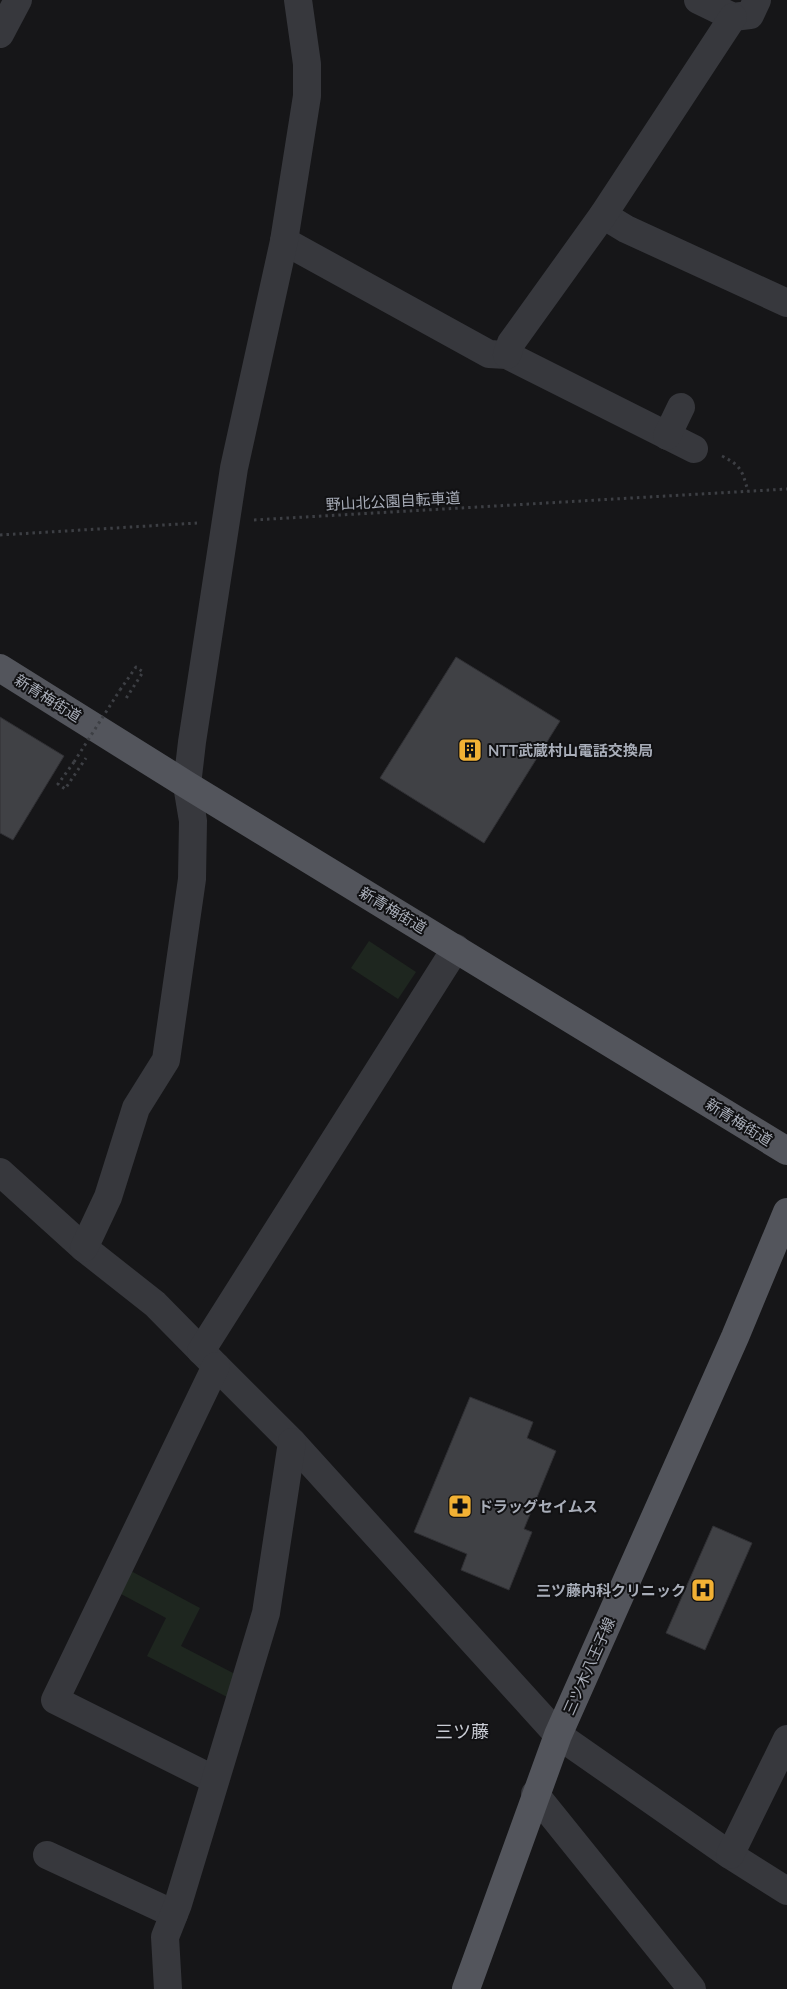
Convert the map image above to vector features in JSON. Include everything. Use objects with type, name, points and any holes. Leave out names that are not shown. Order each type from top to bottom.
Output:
[{"type":"main road","name":"新青梅街道","points":[[0,668],[187,785],[787,1151]]},
{"type":"main road","name":"三ツ木八王子線","points":[[466,1989],[535,1794],[558,1735],[735,1337],[787,1212]]},
{"type":"street","points":[[0,34],[18,0]]},
{"type":"street","points":[[698,0],[733,17],[750,15],[757,0]]},
{"type":"street","points":[[84,1248],[108,1197],[136,1108],[166,1060],[192,880],[193,821],[187,785],[234,468],[284,241],[308,96],[307,64],[299,1]]},
{"type":"street","points":[[507,355],[511,343],[603,215],[733,17]]},
{"type":"street","points":[[603,215],[626,229],[787,303]]},
{"type":"street","points":[[284,241],[489,354],[507,355],[694,449]]},
{"type":"street","points":[[667,436],[681,407]]},
{"type":"street","points":[[215,1780],[55,1700],[209,1358],[456,948]]},
{"type":"street","points":[[0,1172],[84,1248],[155,1304],[209,1358],[292,1442],[558,1735],[787,1892]]},
{"type":"street","points":[[168,1989],[164,1937],[174,1914],[266,1613],[292,1442]]},
{"type":"street","points":[[730,1854],[787,1739]]},
{"type":"street","points":[[535,1794],[692,1989]]},
{"type":"street","points":[[47,1855],[174,1914]]},
{"type":"path","points":[[694,449],[704,448],[736,463],[741,468],[748,491]]},
{"type":"path","name":"野山北公園自転車道","points":[[0,535],[787,489]]},
{"type":"path","points":[[86,758],[65,789],[58,784],[136,667],[143,672],[125,700]]},
{"type":"shaded area","points":[[369,941],[416,972],[398,999],[351,968]]},
{"type":"shaded area","points":[[131,1571],[200,1608],[181,1646],[235,1674],[229,1698],[147,1656],[166,1618],[121,1594]]},
{"type":"building","name":"NTT武蔵村山電話交換局","points":[[456,657],[560,721],[484,843],[380,778]]},
{"type":"building","points":[[0,717],[64,756],[13,840],[0,833]]},
{"type":"building","points":[[470,1397],[533,1422],[527,1438],[556,1451],[524,1529],[532,1532],[509,1590],[461,1570],[467,1554],[414,1532]]},
{"type":"building","points":[[713,1526],[752,1543],[705,1650],[666,1633]]},
{"type":"place","name":"NTT武蔵村山電話交換局","points":[[470,750]]},
{"type":"place","name":"ドラッグセイムス","points":[[460,1506]]},
{"type":"place","name":"三ツ藤内科クリニック","points":[[703,1590]]},
{"type":"district","name":"三ツ藤","points":[[462,1731]]}]
